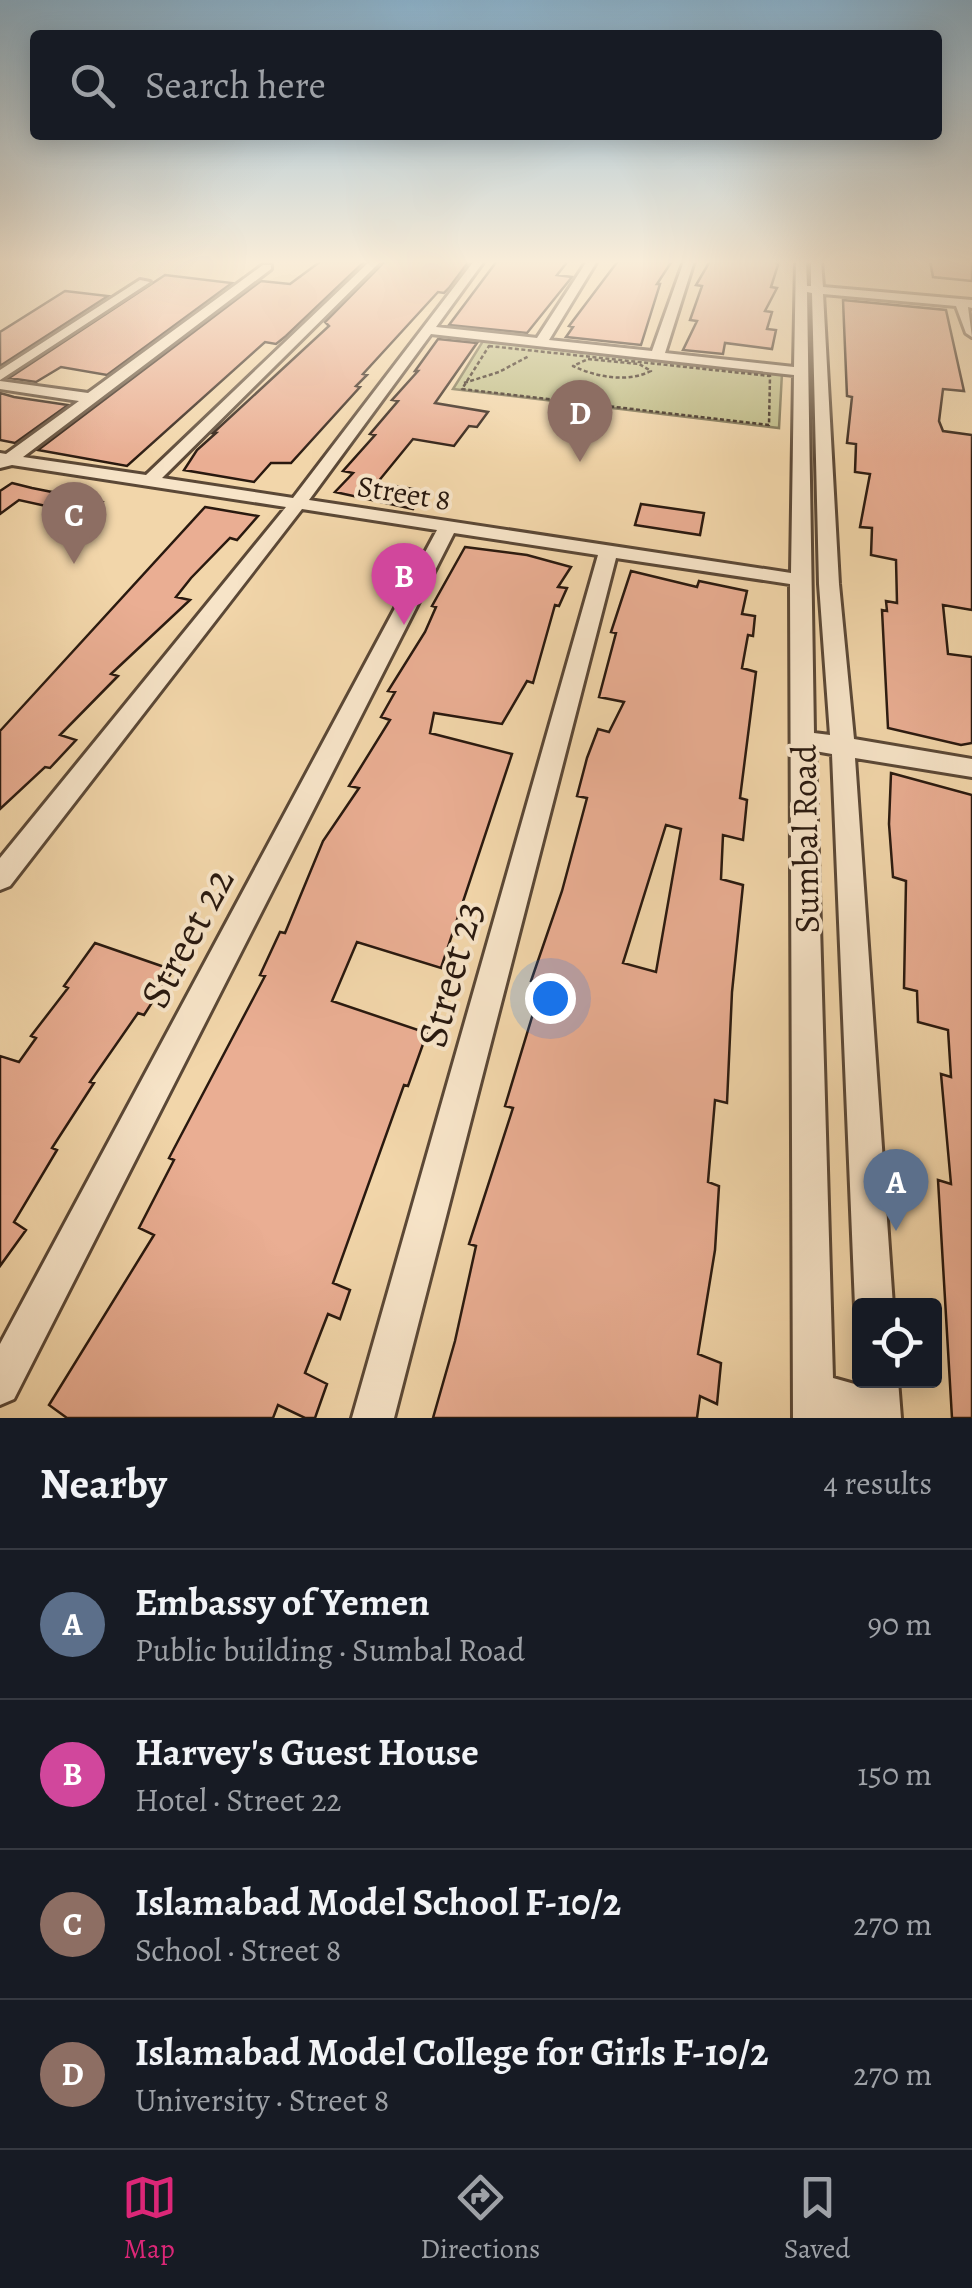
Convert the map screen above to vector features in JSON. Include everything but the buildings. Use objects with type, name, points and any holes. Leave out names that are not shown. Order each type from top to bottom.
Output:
[{"type":"street","points":[[0,376],[75,327]]},
{"type":"street","points":[[3,461],[186,327]]},
{"type":"street","points":[[149,481],[308,327]]},
{"type":"street","points":[[0,878],[432,327]]},
{"type":"street","points":[[538,346],[550,327]]},
{"type":"street","points":[[656,356],[666,327]]},
{"type":"street","name":"Sumbal Road","points":[[805,327],[802,372],[812,403],[800,580],[813,1406]]},
{"type":"street","name":"Sumbal Road","points":[[809,327],[812,403],[843,746],[874,1298]]},
{"type":"street","points":[[430,330],[538,346],[802,372]]},
{"type":"street","points":[[0,385],[90,398]]},
{"type":"street","name":"Street 8","points":[[3,461],[800,580]]},
{"type":"street","name":"Street 22","points":[[0,1385],[448,528]]},
{"type":"street","name":"Street 23","points":[[373,1418],[608,552]]},
{"type":"street","points":[[804,740],[972,768]]},
{"type":"street","points":[[813,1406],[879,1403]]},
{"type":"path","points":[[489,346],[538,346],[770,376],[769,425],[462,389],[489,346]]},
{"type":"path","points":[[464,383],[514,366],[538,346]]},
{"type":"path","points":[[588,359],[639,364],[651,369],[645,376],[631,377],[583,372],[573,364],[588,359]]},
{"type":"shaded area","points":[[483,341],[782,373],[779,428],[453,389]]},
{"type":"place","name":"Islamabad Model College for Girls F-10/2","points":[[580,462]]},
{"type":"place","name":"Islamabad Model School F-10/2","points":[[74,564]]},
{"type":"place","name":"Harvey's Guest House","points":[[404,625]]},
{"type":"place","name":"Embassy of Yemen","points":[[896,1231]]}]
